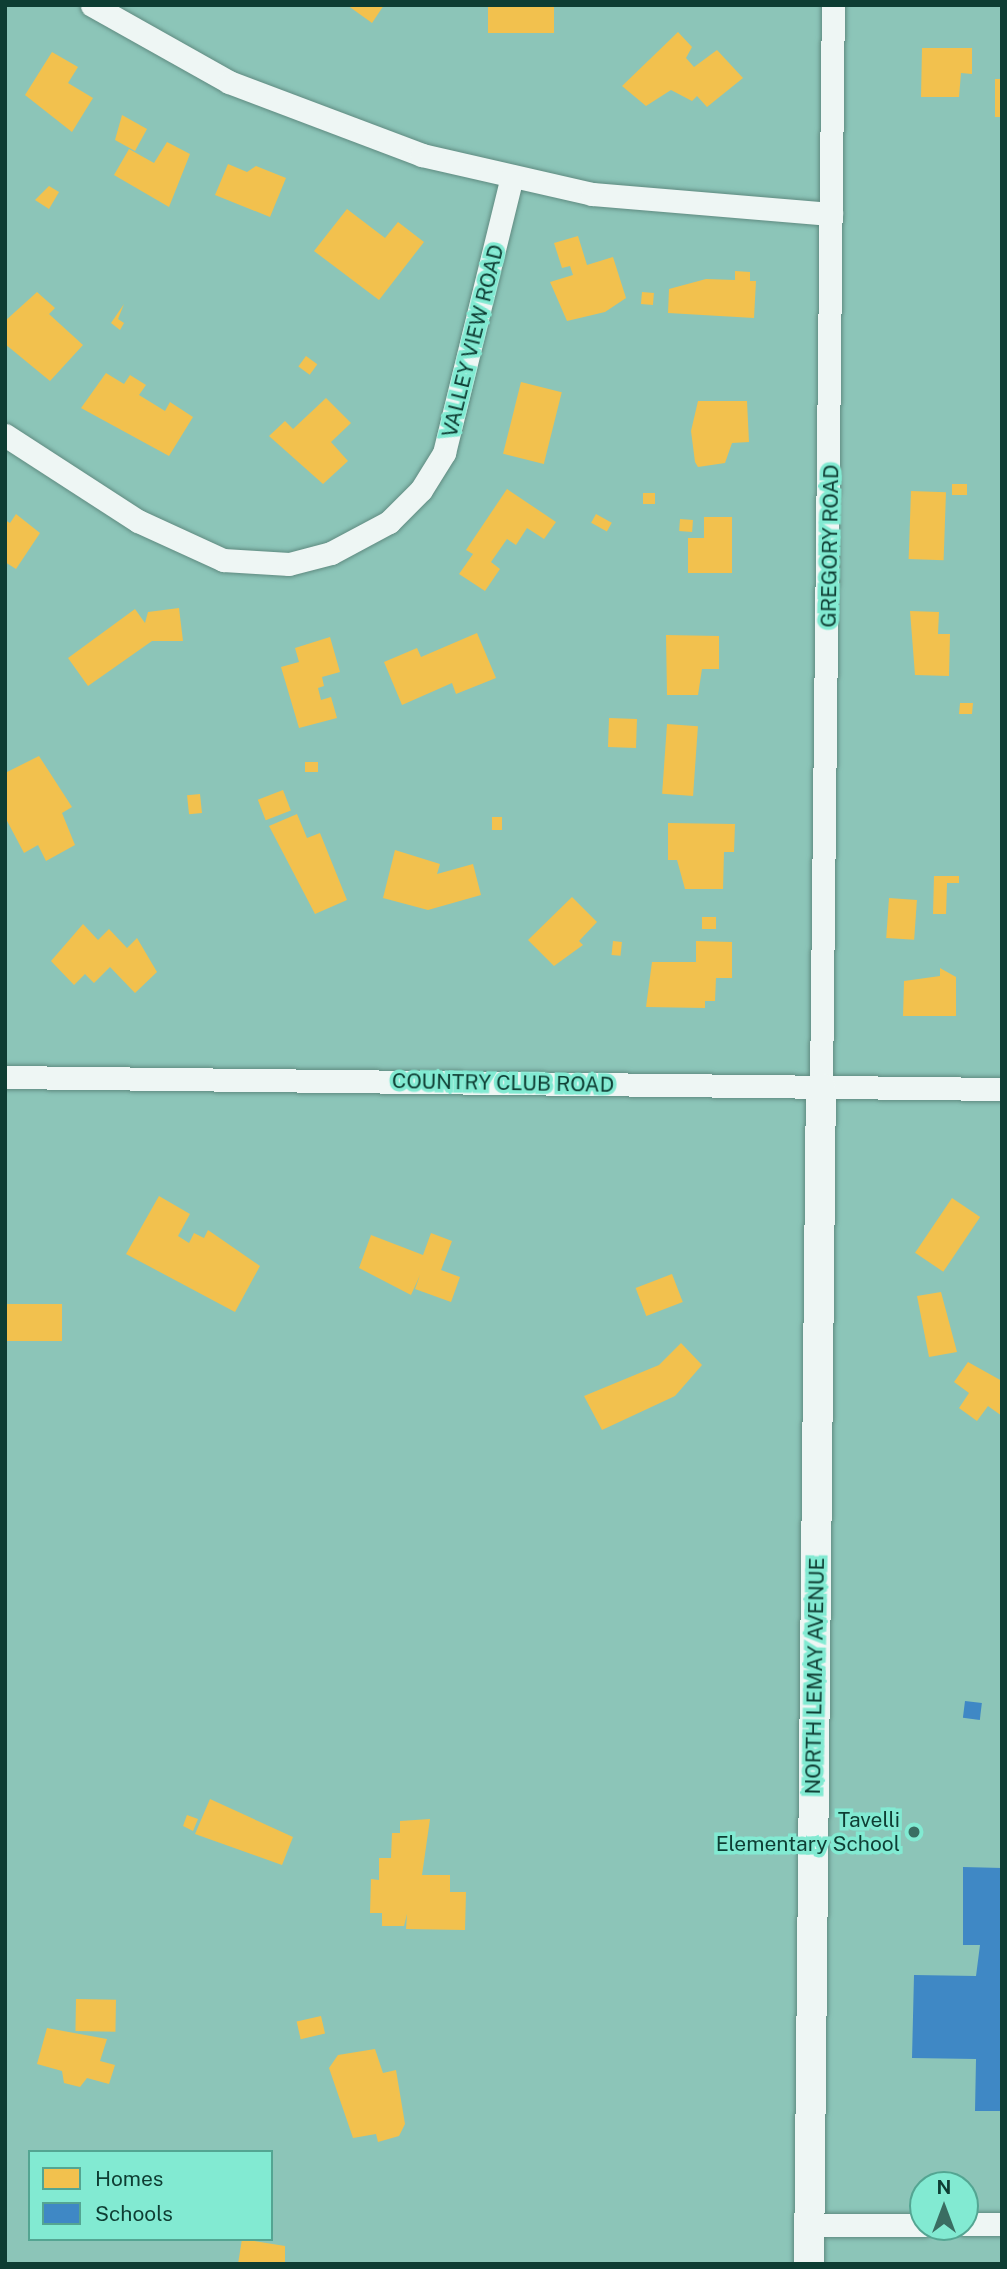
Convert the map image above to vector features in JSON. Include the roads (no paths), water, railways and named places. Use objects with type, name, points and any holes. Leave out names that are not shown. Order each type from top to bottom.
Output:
[{"type":"main road","name":"NORTH LEMAY AVENUE","points":[[809,2264],[821,1088]]},
{"type":"street","points":[[92,5],[229,82],[422,155],[592,194],[831,214]]},
{"type":"street","name":"GREGORY ROAD","points":[[821,1088],[833,5]]},
{"type":"street","name":"VALLEY VIEW ROAD","points":[[5,436],[138,521],[223,560],[289,564],[331,553],[390,522],[421,490],[444,453],[512,176]]},
{"type":"street","name":"COUNTRY CLUB ROAD","points":[[5,1077],[1002,1089]]},
{"type":"street","points":[[979,2224],[1002,2224]]},
{"type":"street","points":[[809,2225],[909,2225]]},
{"type":"place","name":"Tavelli Elementary School","points":[[914,1832]]}]
